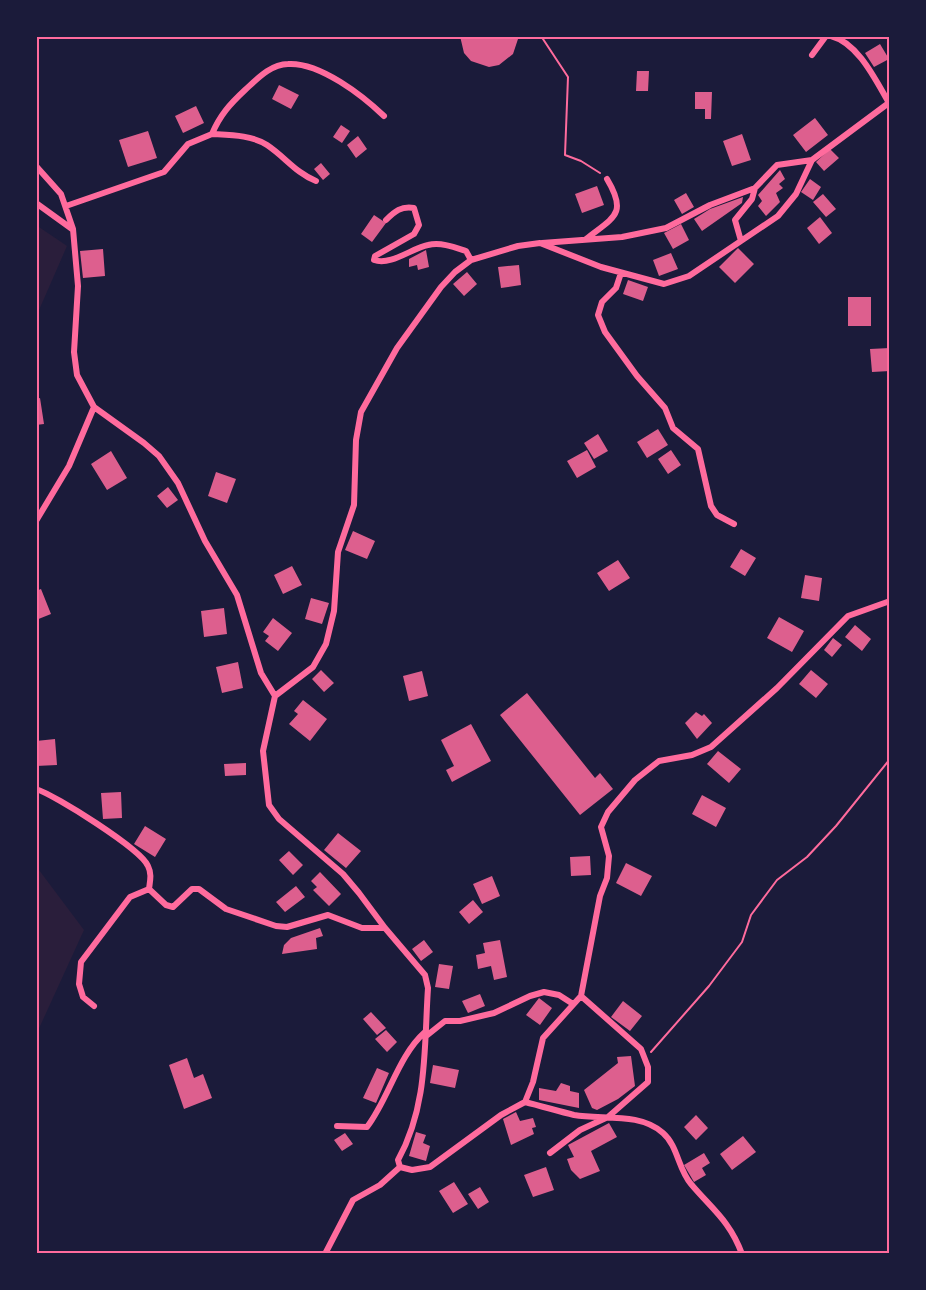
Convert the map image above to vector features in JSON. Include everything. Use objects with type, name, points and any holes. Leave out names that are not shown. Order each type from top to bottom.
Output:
[{"type":"street","points":[[540,243],[621,273],[664,284],[689,276],[778,216],[796,194],[812,160],[889,102],[871,72],[843,39],[828,36],[812,55]]},
{"type":"street","points":[[212,134],[220,114],[243,92],[264,73],[287,63],[307,66],[362,95],[384,116]]},
{"type":"street","points":[[66,206],[164,172],[188,144],[212,134],[243,136],[266,144],[302,175],[316,181]]},
{"type":"street","points":[[400,1167],[398,1160],[412,1131],[424,1083],[428,988],[425,975],[343,874],[279,819],[269,805],[263,751],[275,696],[313,667],[326,644],[334,611],[338,552],[354,505],[356,440],[361,412],[397,348],[455,272],[471,260],[518,246],[622,237],[666,228],[710,205],[755,188],[777,165],[812,160]]},
{"type":"street","points":[[36,166],[61,194],[73,230],[78,286],[74,352],[77,375],[94,407],[159,456],[178,483],[205,541],[237,595],[261,673],[275,696]]},
{"type":"street","points":[[585,240],[614,218],[619,209],[618,197],[607,179]]},
{"type":"street","points":[[741,241],[735,220],[752,199],[755,188]]},
{"type":"street","points":[[36,203],[73,230]]},
{"type":"street","points":[[386,220],[394,212],[408,207],[414,208],[419,225],[414,234],[375,256],[374,260],[378,262],[429,244],[445,244],[466,250],[471,260]]},
{"type":"street","points":[[621,273],[616,288],[602,302],[598,315],[605,332],[665,408],[673,428],[698,449],[711,506],[717,515],[734,524]]},
{"type":"street","points":[[36,521],[69,466],[94,407]]},
{"type":"street","points":[[400,1167],[412,1170],[430,1167],[501,1115],[525,1102],[533,1082],[543,1038],[581,996],[600,896],[607,878],[609,856],[601,827],[608,812],[635,780],[659,761],[692,754],[711,747],[777,688],[848,616],[890,602]]},
{"type":"street","points":[[36,789],[50,794],[118,838],[148,863],[151,875],[148,889]]},
{"type":"street","points":[[148,889],[166,905],[173,907],[192,889],[199,889],[226,909],[276,926],[287,927],[328,915],[362,928],[385,928]]},
{"type":"street","points":[[94,1006],[83,997],[79,984],[81,962],[130,897],[148,889]]},
{"type":"street","points":[[337,1126],[347,1129],[367,1127],[381,1109],[414,1042],[445,1021],[460,1021],[494,1013],[544,992],[559,995],[573,1004]]},
{"type":"street","points":[[550,1153],[580,1130],[608,1117],[648,1082],[641,1049],[581,996]]},
{"type":"street","points":[[525,1102],[576,1115],[643,1122],[662,1132],[673,1145],[681,1168],[691,1184],[728,1222],[742,1254]]},
{"type":"street","points":[[325,1254],[353,1200],[380,1185],[400,1167]]},
{"type":"path","points":[[541,36],[568,77],[565,156],[596,169],[607,179]]},
{"type":"path","points":[[645,1060],[709,986],[742,942],[751,915],[777,880],[807,857],[836,826],[890,759]]},
{"type":"shaded area","points":[[36,225],[67,246],[36,317]]},
{"type":"shaded area","points":[[36,866],[84,930],[36,1035]]},
{"type":"building","points":[[460,36],[519,36],[513,54],[499,65],[489,67],[471,61],[464,53]]},
{"type":"building","points":[[880,44],[889,59],[874,67],[865,53]]},
{"type":"building","points":[[637,71],[649,71],[648,91],[636,91]]},
{"type":"building","points":[[279,85],[299,95],[291,109],[272,99]]},
{"type":"building","points":[[695,92],[712,92],[711,119],[705,119],[705,109],[695,109]]},
{"type":"building","points":[[196,106],[204,123],[183,133],[175,116]]},
{"type":"building","points":[[815,118],[828,135],[806,152],[793,135]]},
{"type":"building","points":[[341,125],[350,131],[342,143],[333,137]]},
{"type":"building","points":[[148,131],[157,158],[128,167],[119,140]]},
{"type":"building","points":[[742,134],[751,160],[732,166],[723,141]]},
{"type":"building","points":[[358,136],[367,149],[356,158],[347,145]]},
{"type":"building","points":[[830,149],[839,158],[824,171],[816,162]]},
{"type":"building","points":[[321,163],[330,174],[323,180],[314,169]]},
{"type":"building","points":[[780,170],[785,179],[779,184],[783,188],[776,193],[780,202],[766,216],[758,206],[762,201],[758,195]]},
{"type":"building","points":[[810,179],[821,187],[813,200],[801,192]]},
{"type":"building","points":[[597,186],[604,205],[582,213],[575,194]]},
{"type":"building","points":[[686,193],[694,207],[682,214],[674,200]]},
{"type":"building","points":[[823,194],[836,209],[826,217],[813,202]]},
{"type":"building","points":[[743,197],[742,203],[702,231],[694,219],[710,209]]},
{"type":"building","points":[[374,215],[386,223],[372,242],[361,234]]},
{"type":"building","points":[[820,217],[832,233],[819,244],[807,228]]},
{"type":"building","points":[[681,224],[689,240],[673,249],[664,233]]},
{"type":"building","points":[[738,248],[754,264],[735,283],[719,267]]},
{"type":"building","points":[[103,249],[105,276],[83,278],[80,251]]},
{"type":"building","points":[[426,250],[429,267],[418,270],[417,265],[409,267],[409,259]]},
{"type":"building","points":[[671,253],[678,269],[659,276],[653,260]]},
{"type":"building","points":[[519,265],[521,285],[501,288],[498,267]]},
{"type":"building","points":[[467,272],[477,284],[464,296],[453,284]]},
{"type":"building","points":[[628,280],[648,287],[643,301],[623,294]]},
{"type":"building","points":[[848,297],[871,297],[871,326],[848,326]]},
{"type":"building","points":[[890,348],[890,371],[872,372],[870,349]]},
{"type":"building","points":[[40,398],[44,424],[36,425],[36,399]]},
{"type":"building","points":[[658,429],[668,445],[647,458],[637,442]]},
{"type":"building","points":[[598,434],[608,451],[594,459],[584,443]]},
{"type":"building","points":[[587,450],[596,467],[577,478],[567,461]]},
{"type":"building","points":[[671,450],[681,465],[668,474],[658,459]]},
{"type":"building","points":[[111,451],[127,478],[107,490],[91,464]]},
{"type":"building","points":[[216,472],[236,479],[227,503],[208,496]]},
{"type":"building","points":[[168,487],[178,500],[167,508],[157,496]]},
{"type":"building","points":[[353,531],[375,541],[367,559],[345,550]]},
{"type":"building","points":[[741,549],[756,558],[745,576],[730,567]]},
{"type":"building","points":[[618,560],[630,578],[609,591],[597,573]]},
{"type":"building","points":[[292,566],[302,585],[283,594],[274,575]]},
{"type":"building","points":[[805,575],[822,578],[819,601],[801,598]]},
{"type":"building","points":[[41,589],[51,614],[36,620],[36,591]]},
{"type":"building","points":[[311,598],[329,603],[322,624],[305,619]]},
{"type":"building","points":[[224,608],[227,634],[204,637],[201,611]]},
{"type":"building","points":[[779,617],[804,631],[792,652],[767,638]]},
{"type":"building","points":[[273,618],[292,633],[278,651],[265,641],[269,636],[263,632]]},
{"type":"building","points":[[855,625],[871,639],[862,651],[845,637]]},
{"type":"building","points":[[833,638],[842,645],[832,657],[824,650]]},
{"type":"building","points":[[238,662],[243,688],[222,693],[216,667]]},
{"type":"building","points":[[321,670],[334,683],[324,692],[312,679]]},
{"type":"building","points":[[811,670],[828,684],[816,698],[799,684]]},
{"type":"building","points":[[422,671],[428,696],[409,701],[403,676]]},
{"type":"building","points":[[527,693],[595,778],[600,773],[613,789],[580,815],[500,715]]},
{"type":"building","points":[[303,700],[327,719],[310,741],[289,724],[298,714],[294,711]]},
{"type":"building","points":[[696,712],[702,716],[704,714],[712,723],[697,739],[685,723]]},
{"type":"building","points":[[471,724],[491,761],[452,782],[446,770],[454,766],[441,740]]},
{"type":"building","points":[[55,739],[57,765],[36,766],[36,741]]},
{"type":"building","points":[[718,751],[741,769],[729,783],[707,764]]},
{"type":"building","points":[[246,763],[246,775],[225,776],[224,764]]},
{"type":"building","points":[[121,792],[122,818],[103,819],[101,793]]},
{"type":"building","points":[[702,795],[726,808],[716,827],[692,814]]},
{"type":"building","points":[[145,826],[166,839],[155,857],[134,844]]},
{"type":"building","points":[[338,833],[361,851],[346,868],[324,850]]},
{"type":"building","points":[[289,851],[303,865],[293,875],[279,860]]},
{"type":"building","points":[[590,856],[591,875],[571,876],[570,857]]},
{"type":"building","points":[[626,863],[652,876],[641,896],[616,883]]},
{"type":"building","points":[[320,872],[341,894],[329,906],[313,890],[317,887],[311,881]]},
{"type":"building","points":[[492,876],[500,896],[482,904],[473,884]]},
{"type":"building","points":[[296,886],[305,897],[285,912],[276,902]]},
{"type":"building","points":[[473,900],[483,912],[469,924],[459,912]]},
{"type":"building","points":[[320,928],[323,936],[316,938],[317,949],[282,954],[284,945],[291,938]]},
{"type":"building","points":[[424,940],[433,952],[421,961],[412,949]]},
{"type":"building","points":[[500,940],[507,977],[494,980],[491,966],[478,969],[476,955],[485,953],[483,943]]},
{"type":"building","points":[[439,964],[453,966],[449,989],[435,987]]},
{"type":"building","points":[[480,994],[485,1006],[468,1013],[462,1001]]},
{"type":"building","points":[[539,998],[552,1008],[540,1025],[526,1015]]},
{"type":"building","points":[[623,1001],[642,1016],[630,1031],[611,1017]]},
{"type":"building","points":[[371,1012],[386,1028],[377,1035],[363,1019]]},
{"type":"building","points":[[386,1030],[397,1042],[387,1052],[375,1039]]},
{"type":"building","points":[[631,1056],[635,1086],[618,1099],[597,1110],[592,1108],[584,1090],[618,1063],[617,1057]]},
{"type":"building","points":[[187,1058],[194,1078],[203,1074],[212,1098],[184,1109],[169,1065]]},
{"type":"building","points":[[433,1065],[459,1070],[455,1088],[430,1083]]},
{"type":"building","points":[[377,1068],[389,1073],[376,1103],[363,1098]]},
{"type":"building","points":[[561,1083],[570,1086],[570,1091],[579,1093],[579,1108],[539,1100],[539,1088],[556,1091]]},
{"type":"building","points":[[516,1112],[520,1121],[533,1118],[536,1127],[532,1128],[534,1134],[511,1145],[503,1119]]},
{"type":"building","points":[[696,1115],[708,1128],[696,1140],[684,1127]]},
{"type":"building","points":[[609,1123],[617,1137],[591,1151],[600,1171],[580,1179],[571,1170],[567,1159],[574,1157],[568,1145]]},
{"type":"building","points":[[416,1132],[426,1135],[423,1143],[430,1146],[426,1161],[409,1156]]},
{"type":"building","points":[[345,1133],[353,1144],[342,1151],[334,1140]]},
{"type":"building","points":[[743,1136],[756,1152],[732,1170],[720,1154]]},
{"type":"building","points":[[704,1153],[710,1163],[702,1168],[706,1175],[694,1182],[684,1165]]},
{"type":"building","points":[[546,1167],[554,1190],[533,1197],[524,1175]]},
{"type":"building","points":[[454,1182],[468,1204],[453,1213],[439,1191]]},
{"type":"building","points":[[480,1187],[489,1202],[478,1209],[468,1194]]}]
